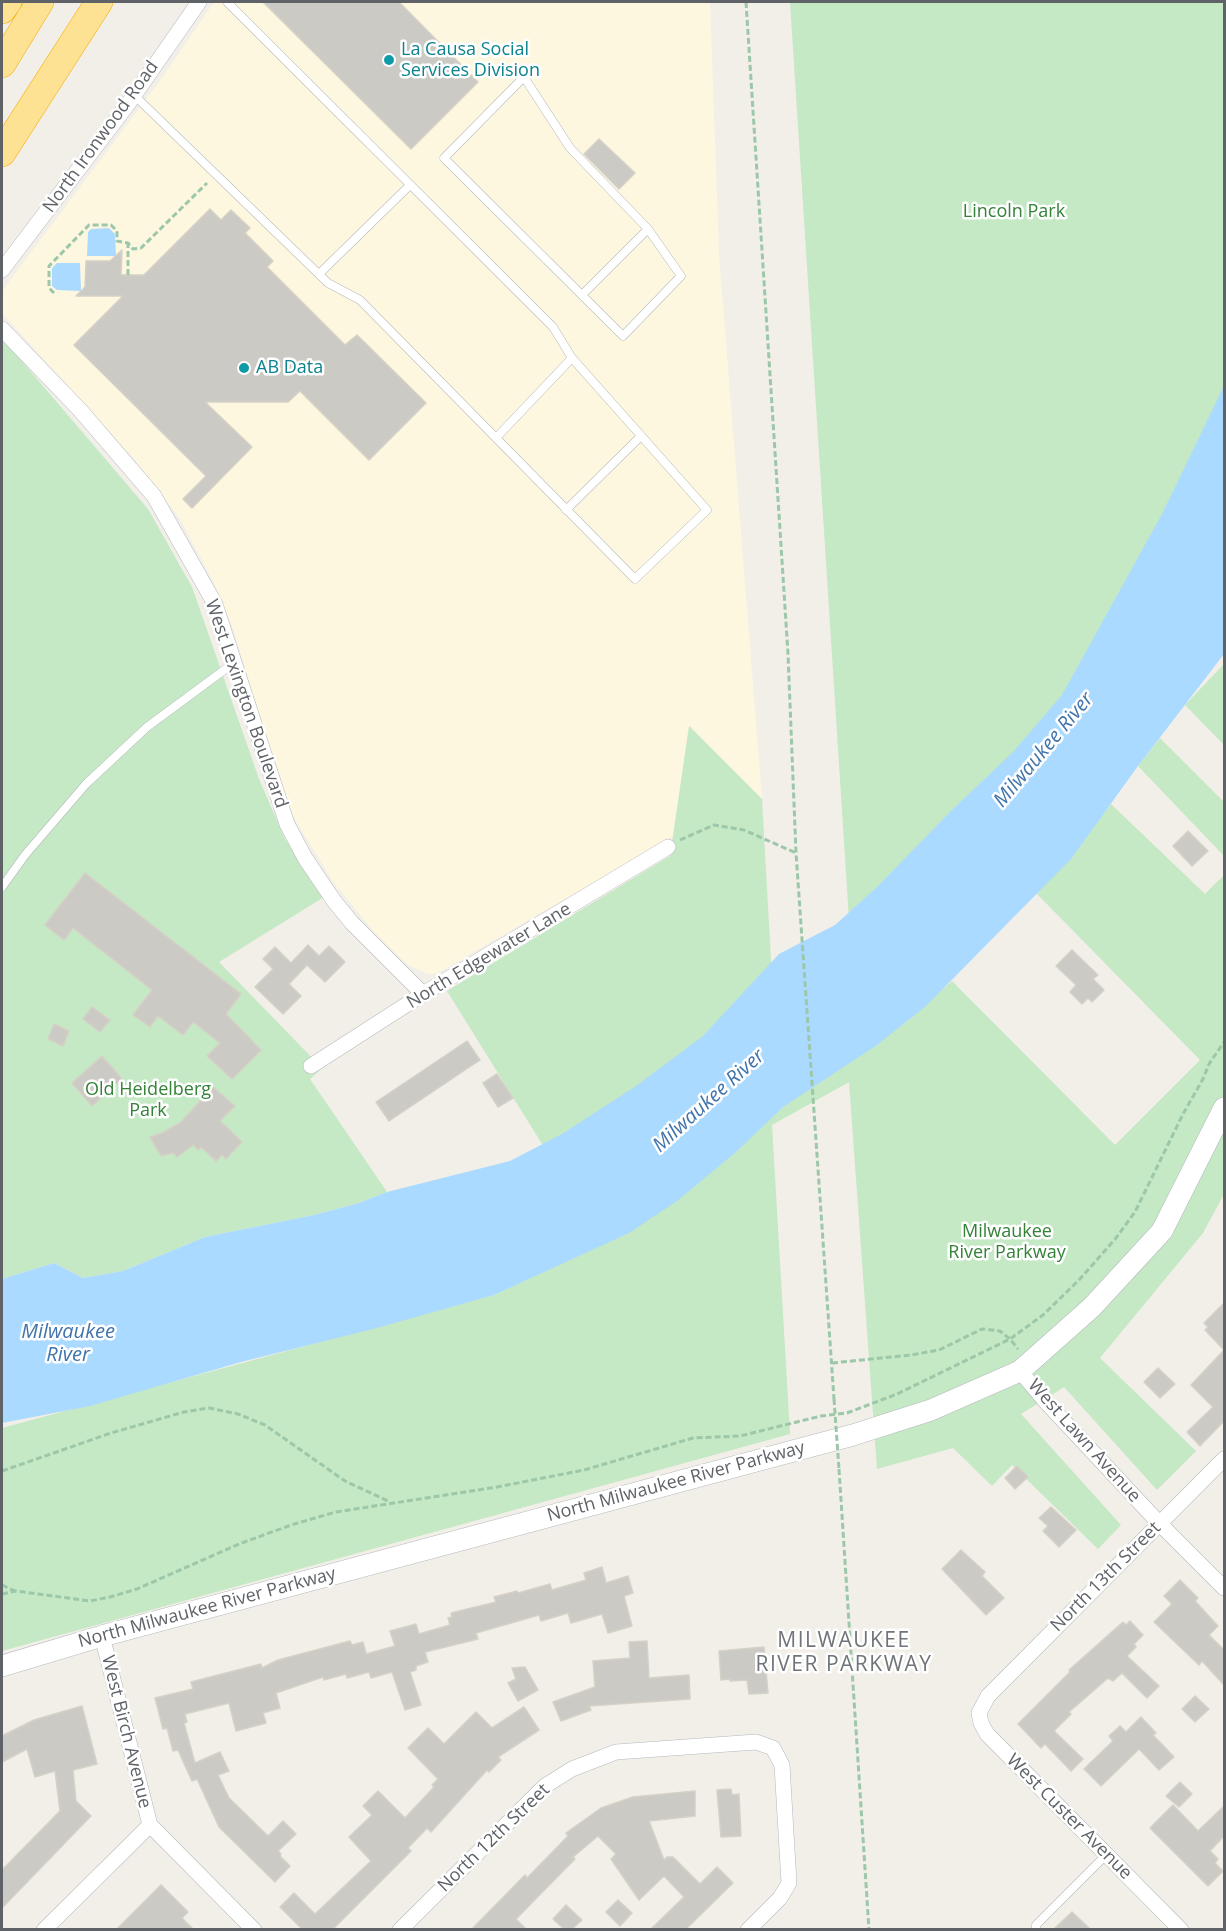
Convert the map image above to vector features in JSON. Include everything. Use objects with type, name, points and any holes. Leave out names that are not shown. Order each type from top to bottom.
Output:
[{"type":"highway","points":[[2,10],[8,2]]},
{"type":"highway","points":[[2,64],[40,2]]},
{"type":"highway","points":[[2,153],[99,2]]},
{"type":"street","name":"North Ironwood Road","points":[[2,270],[134,95],[199,2]]},
{"type":"street","name":"West Lexington Boulevard","points":[[2,328],[80,410],[154,496],[215,604],[287,824],[305,858],[317,879],[352,923],[423,994]]},
{"type":"street","name":"North Edgewater Lane","points":[[311,1066],[423,994],[668,847]]},
{"type":"street","name":"North Milwaukee River Parkway","points":[[2,1666],[102,1636],[853,1435],[932,1410],[1020,1371],[1092,1307],[1162,1231],[1224,1108]]},
{"type":"street","name":"West Lawn Avenue","points":[[1020,1371],[1046,1402],[1224,1588]]},
{"type":"street","name":"North 13th Street","points":[[988,1696],[1224,1459]]},
{"type":"street","name":"West Birch Avenue","points":[[102,1636],[150,1825],[254,1929]]},
{"type":"street","name":"West Custer Avenue","points":[[988,1696],[979,1713],[987,1734],[1181,1929]]},
{"type":"street","name":"North 12th Street","points":[[400,1929],[545,1786],[572,1769],[616,1752],[756,1742],[773,1748],[782,1765],[789,1883],[780,1898],[748,1929]]},
{"type":"street","points":[[44,1929],[150,1825]]},
{"type":"lane","points":[[134,95],[319,274],[328,282],[360,300],[635,579],[707,510],[572,358],[553,327],[227,2]]},
{"type":"lane","points":[[524,77],[570,148],[648,229],[681,276],[623,336],[444,158],[524,77]]},
{"type":"lane","points":[[319,274],[410,185]]},
{"type":"lane","points":[[582,295],[648,229]]},
{"type":"lane","points":[[496,438],[572,358]]},
{"type":"lane","points":[[566,510],[641,436]]},
{"type":"lane","points":[[2,887],[25,855],[86,784],[147,727],[235,662]]},
{"type":"lane","points":[[1036,1929],[1036,1925],[1106,1855]]},
{"type":"path","points":[[746,2],[788,654],[800,921],[816,1122],[869,1929]]},
{"type":"path","points":[[54,293],[49,288],[49,266],[89,225],[111,225],[117,231],[117,241],[128,243],[133,249],[141,248],[216,174]]},
{"type":"path","points":[[128,243],[128,275]]},
{"type":"path","points":[[668,847],[714,825],[744,830],[796,853]]},
{"type":"path","points":[[2,1585],[16,1591],[90,1601],[110,1597],[137,1589],[291,1525],[336,1512],[497,1487],[584,1470],[693,1438],[740,1436],[821,1416],[847,1413],[897,1394],[1010,1339],[1043,1315],[1079,1280],[1116,1238],[1135,1212],[1209,1064],[1224,1042]]},
{"type":"path","points":[[832,1363],[911,1356],[939,1350],[982,1329],[1000,1331],[1010,1339],[1018,1348],[1020,1371]]},
{"type":"path","points":[[2,1471],[111,1433],[184,1412],[209,1408],[238,1414],[265,1425],[345,1481],[390,1502]]},
{"type":"path","points":[[2,1594],[16,1591]]},
{"type":"shaded area","points":[[214,2],[710,2],[719,254],[762,799],[690,726],[673,836],[436,974],[428,974],[408,965],[375,933],[334,883],[294,818],[233,629],[213,581],[180,519],[135,460],[2,313],[2,291],[162,78]]},
{"type":"green space","name":"Lincoln Park","points":[[790,2],[1224,2],[1224,630],[850,935]]},
{"type":"green space","name":"Old Heidelberg Park","points":[[2,338],[148,509],[192,587],[259,779],[285,839],[324,897],[219,962],[322,1068],[310,1079],[387,1192],[359,1203],[314,1215],[205,1237],[123,1271],[83,1278],[54,1263],[2,1279]]},
{"type":"green space","points":[[1224,664],[1224,745],[1185,705]]},
{"type":"green space","name":"Milwaukee River Parkway","points":[[689,726],[762,799],[772,978],[901,1026],[952,981],[1115,1145],[1200,1060],[1037,894],[1111,804],[1205,894],[1224,875],[1224,1194],[1203,1233],[1100,1358],[1196,1451],[1157,1490],[1064,1387],[1021,1414],[1121,1525],[1098,1549],[1012,1465],[992,1486],[953,1448],[877,1469],[849,1082],[772,1125],[790,1434],[2,1651],[2,1428],[494,1295],[558,1265],[542,1144],[447,991],[670,856]]},
{"type":"green space","points":[[1160,738],[1224,802],[1224,856],[1138,766]]},
{"type":"water","points":[[109,228],[115,234],[116,256],[87,256],[88,232],[91,229]]},
{"type":"water","points":[[57,263],[80,263],[81,291],[57,290],[52,286],[52,268]]},
{"type":"water","name":"Milwaukee River","points":[[1224,386],[1224,654],[1138,766],[1071,859],[926,1006],[877,1045],[783,1107],[736,1152],[677,1201],[629,1233],[494,1295],[373,1329],[241,1362],[90,1406],[2,1423],[2,1279],[54,1263],[83,1278],[123,1271],[205,1237],[314,1215],[359,1203],[387,1192],[510,1161],[562,1134],[636,1086],[703,1036],[779,954],[835,925],[876,888],[953,809],[1013,752],[1062,695],[1162,514]]},
{"type":"building","name":"La Causa Social Services Division","points":[[263,2],[399,2],[478,82],[411,149]]},
{"type":"building","points":[[599,139],[635,173],[619,189],[584,154]]},
{"type":"building","name":"AB Data","points":[[210,209],[221,220],[231,210],[250,228],[245,233],[273,261],[267,267],[345,345],[357,335],[426,403],[369,460],[300,391],[288,402],[205,402],[252,447],[192,508],[183,499],[206,476],[74,345],[123,296],[76,296],[85,287],[86,261],[110,261],[122,250],[121,275],[144,275]]},
{"type":"building","points":[[1188,831],[1208,851],[1192,866],[1173,846]]},
{"type":"building","points":[[85,873],[241,994],[226,1014],[261,1050],[232,1079],[207,1056],[220,1043],[193,1022],[183,1035],[158,1016],[150,1027],[133,1015],[152,990],[73,928],[64,940],[45,925]]},
{"type":"building","points":[[308,945],[319,956],[329,946],[345,962],[325,982],[307,965],[289,984],[301,996],[283,1014],[255,987],[273,969],[263,959],[275,947],[291,963]]},
{"type":"building","points":[[1072,950],[1098,975],[1093,979],[1104,990],[1092,1002],[1088,998],[1082,1004],[1070,992],[1076,985],[1056,966]]},
{"type":"building","points":[[92,1007],[110,1020],[100,1032],[83,1019]]},
{"type":"building","points":[[54,1024],[69,1031],[63,1046],[48,1039]]},
{"type":"building","points":[[467,1041],[480,1060],[389,1121],[376,1102]]},
{"type":"building","points":[[102,1056],[122,1079],[92,1106],[72,1083]]},
{"type":"building","points":[[497,1074],[513,1098],[498,1107],[483,1083]]},
{"type":"building","points":[[213,1087],[235,1106],[220,1121],[242,1142],[226,1159],[222,1155],[216,1161],[201,1147],[198,1150],[193,1145],[177,1157],[173,1153],[161,1156],[150,1137],[181,1122]]},
{"type":"building","points":[[1224,1303],[1224,1350],[1205,1330],[1208,1327],[1204,1323]]},
{"type":"building","points":[[1224,1350],[1224,1421],[1200,1446],[1187,1432],[1213,1407],[1191,1385]]},
{"type":"building","points":[[1158,1368],[1175,1384],[1160,1398],[1144,1382]]},
{"type":"building","points":[[1017,1466],[1028,1477],[1015,1489],[1005,1478]]},
{"type":"building","points":[[1051,1507],[1076,1530],[1059,1547],[1043,1531],[1048,1526],[1039,1518]]},
{"type":"building","points":[[961,1550],[985,1572],[982,1576],[1004,1598],[986,1615],[942,1569]]},
{"type":"building","points":[[602,1567],[606,1583],[628,1576],[633,1593],[624,1596],[632,1626],[608,1633],[602,1614],[571,1623],[568,1613],[541,1621],[539,1615],[476,1633],[478,1639],[425,1652],[428,1662],[416,1666],[416,1670],[410,1672],[421,1705],[405,1710],[392,1672],[371,1678],[369,1672],[347,1678],[346,1674],[324,1680],[323,1677],[276,1693],[280,1708],[263,1713],[266,1723],[236,1731],[229,1703],[185,1714],[187,1722],[184,1723],[195,1763],[220,1752],[229,1771],[218,1775],[229,1798],[268,1836],[283,1821],[296,1834],[278,1851],[290,1866],[275,1882],[219,1827],[197,1779],[192,1781],[178,1750],[173,1751],[167,1728],[163,1729],[155,1698],[193,1689],[191,1682],[261,1664],[262,1668],[278,1660],[350,1641],[352,1645],[363,1642],[366,1654],[395,1646],[390,1631],[416,1624],[419,1634],[450,1625],[448,1618],[452,1617],[451,1613],[496,1602],[494,1597],[517,1591],[518,1593],[550,1584],[552,1590],[586,1580],[584,1573]]},
{"type":"building","points":[[1180,1580],[1198,1598],[1195,1601],[1218,1626],[1209,1635],[1224,1650],[1224,1685],[1202,1661],[1199,1665],[1154,1622],[1172,1604],[1164,1596]]},
{"type":"building","points":[[1130,1621],[1143,1635],[1127,1656],[1159,1686],[1147,1698],[1122,1673],[1113,1681],[1108,1678],[1069,1712],[1071,1714],[1054,1731],[1083,1759],[1071,1771],[1045,1744],[1041,1748],[1018,1724],[1070,1672],[1069,1670],[1123,1622],[1126,1625]]},
{"type":"building","points":[[647,1641],[649,1678],[689,1675],[690,1699],[589,1706],[591,1710],[561,1721],[553,1702],[595,1687],[593,1661],[630,1658],[629,1642]]},
{"type":"building","points":[[764,1647],[768,1693],[749,1694],[747,1680],[721,1680],[719,1651]]},
{"type":"building","points":[[525,1667],[538,1690],[518,1701],[508,1683],[516,1679],[512,1668]]},
{"type":"building","points":[[1195,1696],[1209,1709],[1195,1722],[1182,1709]]},
{"type":"building","points":[[82,1706],[97,1764],[73,1770],[76,1801],[91,1816],[2,1908],[2,1870],[60,1811],[55,1771],[35,1777],[27,1749],[2,1762],[2,1736],[34,1720]]},
{"type":"building","points":[[524,1707],[539,1730],[498,1757],[501,1760],[489,1772],[487,1770],[431,1832],[427,1828],[408,1848],[411,1851],[333,1929],[300,1929],[280,1907],[294,1893],[315,1914],[371,1861],[349,1837],[372,1815],[363,1806],[378,1791],[405,1818],[434,1787],[432,1785],[438,1779],[408,1748],[428,1728],[444,1744],[476,1712],[492,1728]]},
{"type":"building","points":[[1141,1717],[1156,1733],[1153,1735],[1174,1757],[1159,1770],[1139,1749],[1101,1786],[1084,1769],[1113,1741],[1109,1736],[1120,1726],[1126,1732]]},
{"type":"building","points":[[1180,1782],[1192,1794],[1179,1807],[1166,1796]]},
{"type":"building","points":[[731,1789],[732,1795],[739,1794],[741,1836],[721,1837],[717,1790]]},
{"type":"building","points":[[695,1791],[695,1816],[649,1821],[664,1860],[667,1857],[673,1857],[700,1884],[717,1867],[733,1883],[686,1929],[651,1929],[684,1897],[664,1876],[639,1900],[611,1859],[616,1854],[598,1836],[573,1857],[575,1859],[516,1919],[526,1929],[472,1929],[525,1875],[527,1878],[568,1836],[566,1833],[601,1808],[633,1797]]},
{"type":"building","points":[[1173,1805],[1198,1831],[1224,1806],[1224,1836],[1210,1851],[1218,1859],[1215,1863],[1223,1871],[1208,1886],[1150,1828]]},
{"type":"building","points":[[161,1885],[188,1912],[182,1918],[193,1929],[117,1929]]},
{"type":"building","points":[[618,1900],[632,1913],[620,1926],[606,1912]]},
{"type":"building","points":[[566,1905],[582,1920],[572,1929],[564,1929],[553,1919]]},
{"type":"building","points":[[1072,1912],[1090,1929],[1054,1929]]},
{"type":"place","name":"La Causa Social Services Division","points":[[389,60]]},
{"type":"place","name":"AB Data","points":[[244,368]]},
{"type":"district","name":"MILWAUKEE RIVER PARKWAY","points":[[844,1653]]}]
